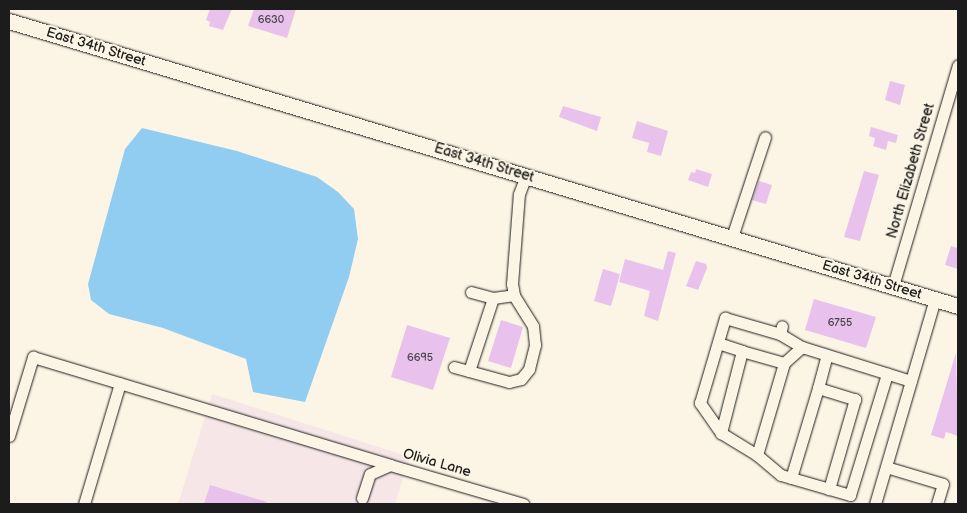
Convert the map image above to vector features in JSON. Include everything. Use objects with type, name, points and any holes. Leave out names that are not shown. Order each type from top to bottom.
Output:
[{"type":"main road","name":"East 34th Street","points":[[9,21],[958,306]]},
{"type":"street","name":"North Elizabeth Street","points":[[893,286],[958,65]]},
{"type":"street","points":[[732,237],[765,137]]},
{"type":"street","points":[[454,367],[509,382],[521,379],[529,369],[535,344],[533,326],[514,295],[519,194],[526,176]]},
{"type":"street","points":[[471,292],[493,298],[514,295]]},
{"type":"street","points":[[469,372],[493,298]]},
{"type":"street","points":[[875,504],[935,299]]},
{"type":"street","points":[[887,374],[850,495],[781,475],[757,455],[721,433],[700,403],[726,318],[781,330],[802,348],[911,381]]},
{"type":"street","points":[[718,344],[784,363]]},
{"type":"street","points":[[757,455],[784,363],[802,348]]},
{"type":"street","points":[[721,433],[742,351]]},
{"type":"street","points":[[791,478],[827,355]]},
{"type":"street","points":[[9,436],[33,357],[390,465]]},
{"type":"street","points":[[84,504],[120,383]]},
{"type":"street","points":[[818,388],[855,399],[829,489]]},
{"type":"street","name":"Olivia Lane","points":[[362,498],[370,474],[390,465],[523,504]]},
{"type":"street","points":[[886,467],[943,484],[937,504]]},
{"type":"shaded area","points":[[212,394],[410,457],[395,504],[178,504]]},
{"type":"water","points":[[142,128],[237,151],[317,177],[338,192],[354,209],[358,239],[349,277],[305,402],[253,392],[246,359],[163,328],[109,314],[91,300],[88,284],[125,149]]},
{"type":"building","points":[[210,9],[232,9],[223,30],[209,26],[210,22],[206,20]]},
{"type":"building","points":[[254,9],[296,9],[287,38],[248,26]]},
{"type":"building","points":[[890,81],[905,85],[900,105],[885,100]]},
{"type":"building","points":[[563,106],[601,117],[597,131],[559,117]]},
{"type":"building","points":[[637,121],[668,131],[661,156],[647,152],[649,143],[632,138]]},
{"type":"building","points":[[871,127],[898,135],[896,143],[888,141],[886,150],[873,146],[875,138],[869,136]]},
{"type":"building","points":[[696,169],[712,174],[708,187],[688,180],[691,172],[695,173]]},
{"type":"building","points":[[864,171],[879,175],[860,241],[844,237]]},
{"type":"building","points":[[759,181],[772,185],[766,204],[752,200]]},
{"type":"building","points":[[951,246],[958,248],[958,269],[945,265]]},
{"type":"building","points":[[668,251],[676,253],[658,321],[644,316],[650,291],[619,282],[625,259],[663,270]]},
{"type":"building","points":[[696,261],[706,264],[707,268],[698,290],[686,286]]},
{"type":"building","points":[[603,269],[620,274],[611,306],[594,301]]},
{"type":"building","points":[[814,299],[876,317],[866,348],[805,330]]},
{"type":"building","points":[[501,320],[523,327],[511,368],[488,361]]},
{"type":"building","points":[[407,325],[450,338],[433,390],[391,377]]},
{"type":"building","points":[[956,353],[958,436],[946,432],[944,439],[931,435]]},
{"type":"building","points":[[210,485],[267,502],[266,504],[204,504]]}]
